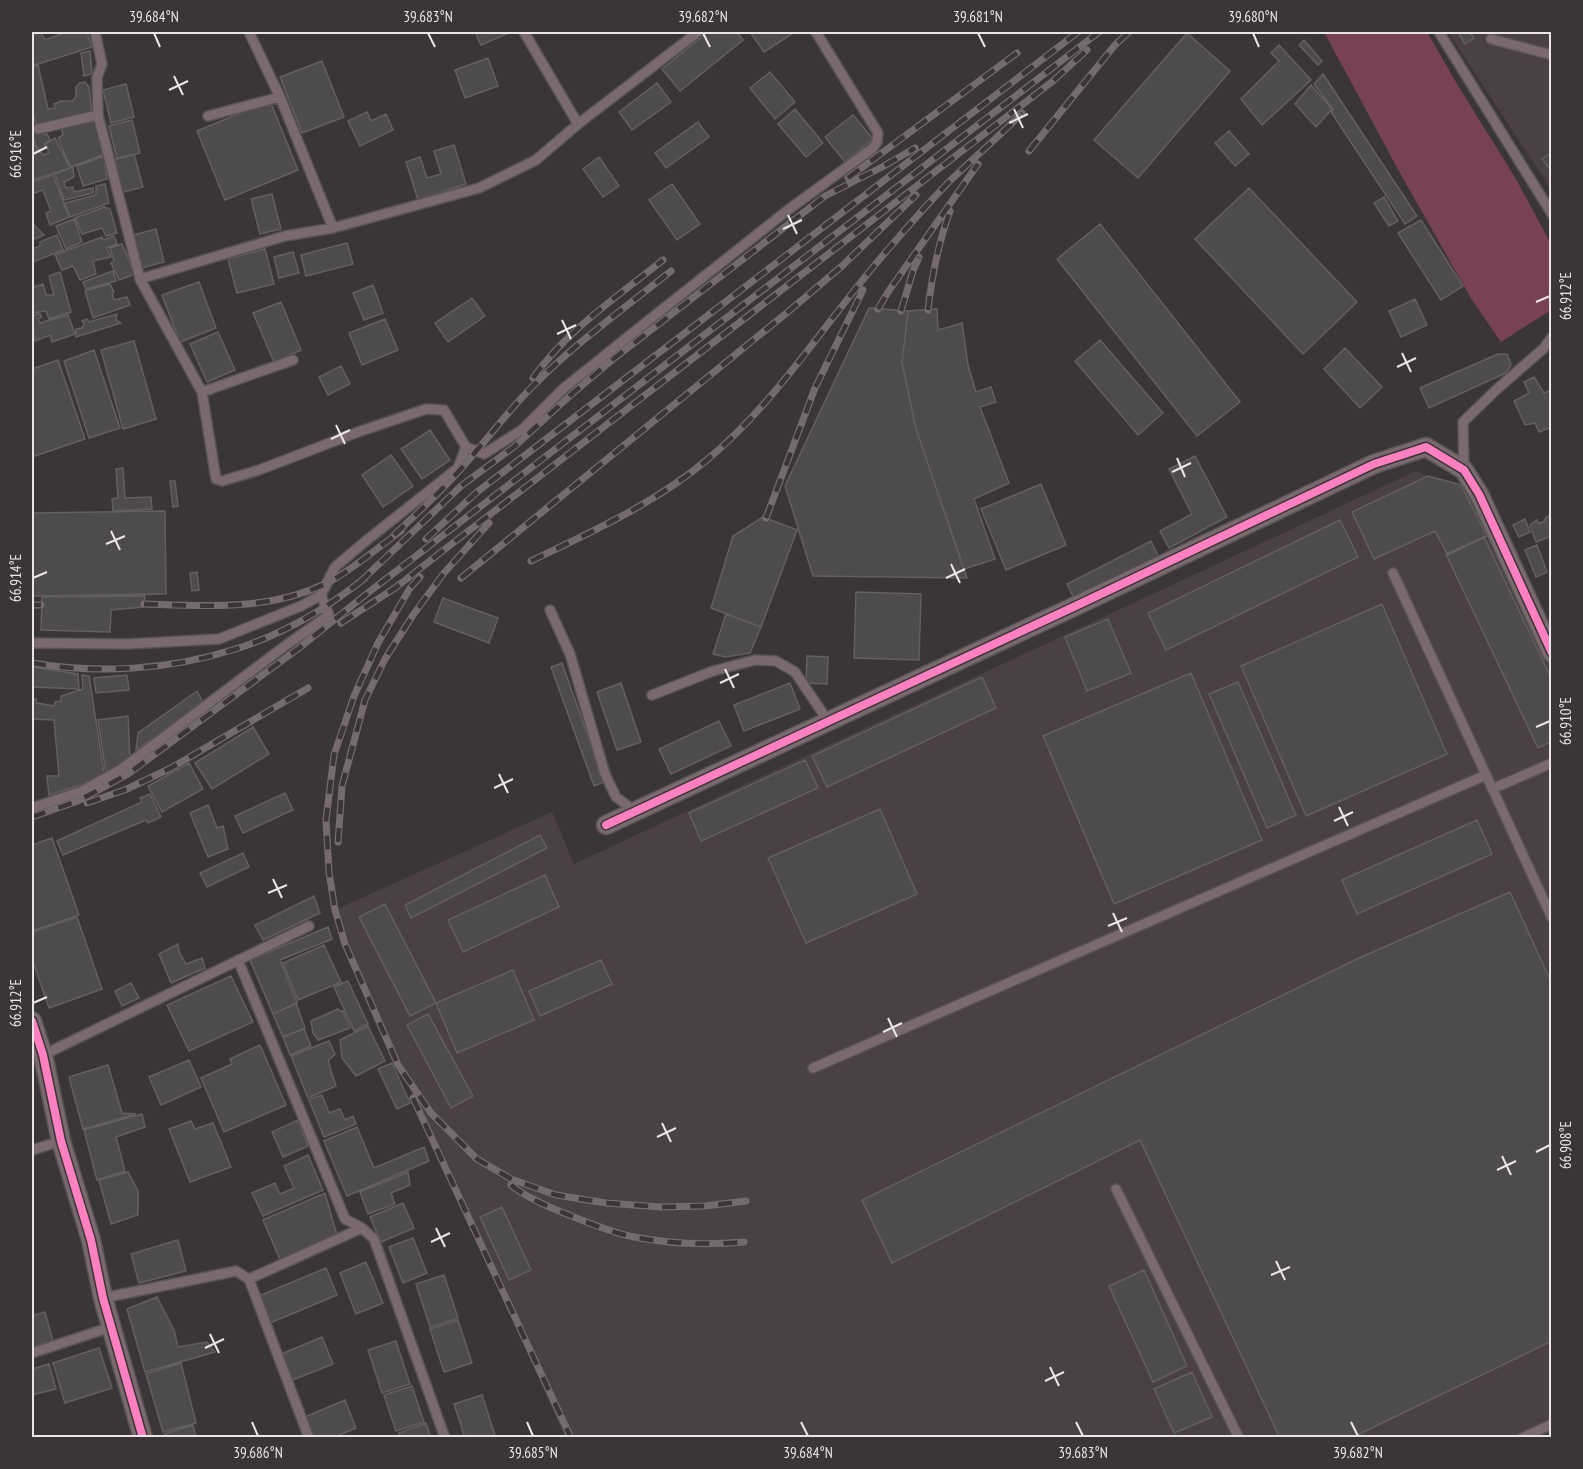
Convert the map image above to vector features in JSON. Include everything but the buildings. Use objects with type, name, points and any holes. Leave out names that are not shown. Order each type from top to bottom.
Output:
[{"type":"street","points":[[606,825],[1374,464],[1426,447],[1464,470],[1479,494],[1551,653]]},
{"type":"street","points":[[32,1021],[43,1054],[61,1141],[91,1240],[103,1298],[143,1437]]},
{"type":"lane","points":[[95,32],[102,64],[97,78],[98,115],[140,279],[202,392],[216,479],[222,481],[259,470],[426,409],[444,410],[466,447],[484,454],[523,429],[563,389],[635,331],[788,210],[873,148],[877,142],[878,133],[816,32]]},
{"type":"lane","points":[[249,32],[280,97],[333,228]]},
{"type":"lane","points":[[524,32],[578,124]]},
{"type":"lane","points":[[140,279],[285,236],[333,228],[479,188],[536,160],[578,124],[698,32]]},
{"type":"lane","points":[[1439,32],[1551,214]]},
{"type":"lane","points":[[1491,39],[1551,55]]},
{"type":"lane","points":[[208,116],[280,97]]},
{"type":"lane","points":[[38,129],[98,115]]},
{"type":"lane","points":[[1464,470],[1463,422],[1544,349],[1551,337]]},
{"type":"lane","points":[[202,392],[293,360]]},
{"type":"lane","points":[[32,643],[128,644],[219,639],[301,606],[321,595],[335,567],[458,468],[466,447]]},
{"type":"lane","points":[[1393,573],[1551,918]]},
{"type":"lane","points":[[32,808],[82,791],[120,771],[329,615],[321,595]]},
{"type":"lane","points":[[550,610],[570,654],[605,774],[616,797],[635,811]]},
{"type":"lane","points":[[652,695],[713,671],[755,660],[776,661],[795,672],[828,721]]},
{"type":"lane","points":[[1492,789],[1551,763]]},
{"type":"lane","points":[[813,1068],[1486,775]]},
{"type":"lane","points":[[43,1054],[309,926]]},
{"type":"lane","points":[[238,960],[345,1219],[362,1228],[374,1239],[445,1437]]},
{"type":"lane","points":[[32,1150],[61,1141]]},
{"type":"lane","points":[[1116,1189],[1239,1437]]},
{"type":"lane","points":[[249,1279],[362,1228]]},
{"type":"lane","points":[[103,1298],[236,1271],[249,1279],[309,1437]]},
{"type":"lane","points":[[32,1353],[111,1327]]},
{"type":"lane","points":[[1522,1437],[1551,1424]]},
{"type":"shaded area","points":[[1324,32],[1427,32],[1516,179],[1551,244],[1551,310],[1501,342],[1472,300]]},
{"type":"shaded area","points":[[1448,32],[1551,32],[1551,189]]},
{"type":"shaded area","points":[[1416,471],[1475,495],[1551,667],[1551,1437],[565,1437],[345,944],[335,910],[552,812],[574,864]]},
{"type":"railway","points":[[426,539],[477,492],[1078,32]]},
{"type":"railway","points":[[32,817],[78,801],[128,774],[299,648],[1099,32]]},
{"type":"railway","points":[[1029,151],[1115,45],[1129,32]]},
{"type":"railway","points":[[341,623],[395,588],[1053,81],[1087,50]]},
{"type":"railway","points":[[848,178],[1017,53]]},
{"type":"railway","points":[[531,561],[600,528],[645,503],[708,459],[734,435],[781,384],[868,273],[920,213],[949,182],[1022,113]]},
{"type":"railway","points":[[360,582],[461,486],[515,446],[612,360],[825,196],[915,148]]},
{"type":"railway","points":[[878,309],[978,164]]},
{"type":"railway","points":[[461,578],[789,311],[842,266],[916,195]]},
{"type":"railway","points":[[928,310],[936,260],[950,211]]},
{"type":"railway","points":[[901,311],[919,257]]},
{"type":"railway","points":[[533,378],[577,329],[663,260]]},
{"type":"railway","points":[[394,535],[447,483],[521,398],[553,367],[671,271]]},
{"type":"railway","points":[[766,518],[815,388],[863,290]]},
{"type":"railway","points":[[338,842],[342,786],[365,700],[385,659],[413,615],[444,573],[489,523]]},
{"type":"railway","points":[[144,604],[236,605],[259,603],[303,593],[344,573],[401,531]]},
{"type":"railway","points":[[420,577],[410,588],[378,643],[354,696],[334,755],[326,820],[329,872],[335,910],[345,944],[398,1065],[431,1113],[477,1159],[511,1179],[556,1195],[606,1203],[661,1207],[705,1206],[746,1201]]},
{"type":"railway","points":[[32,663],[107,669],[158,666],[208,657],[250,644],[285,629],[318,611],[365,578]]},
{"type":"railway","points":[[32,605],[41,605]]},
{"type":"railway","points":[[87,803],[127,789],[171,768],[308,688]]},
{"type":"railway","points":[[413,1098],[571,1438]]},
{"type":"railway","points":[[511,1185],[550,1207],[625,1235],[703,1244],[744,1242]]},
{"type":"cycle path","points":[[606,825],[1374,464],[1426,447],[1464,470],[1479,494],[1552,653]]},
{"type":"cycle path","points":[[32,1021],[43,1055],[61,1141],[91,1240],[103,1298],[143,1438]]}]
